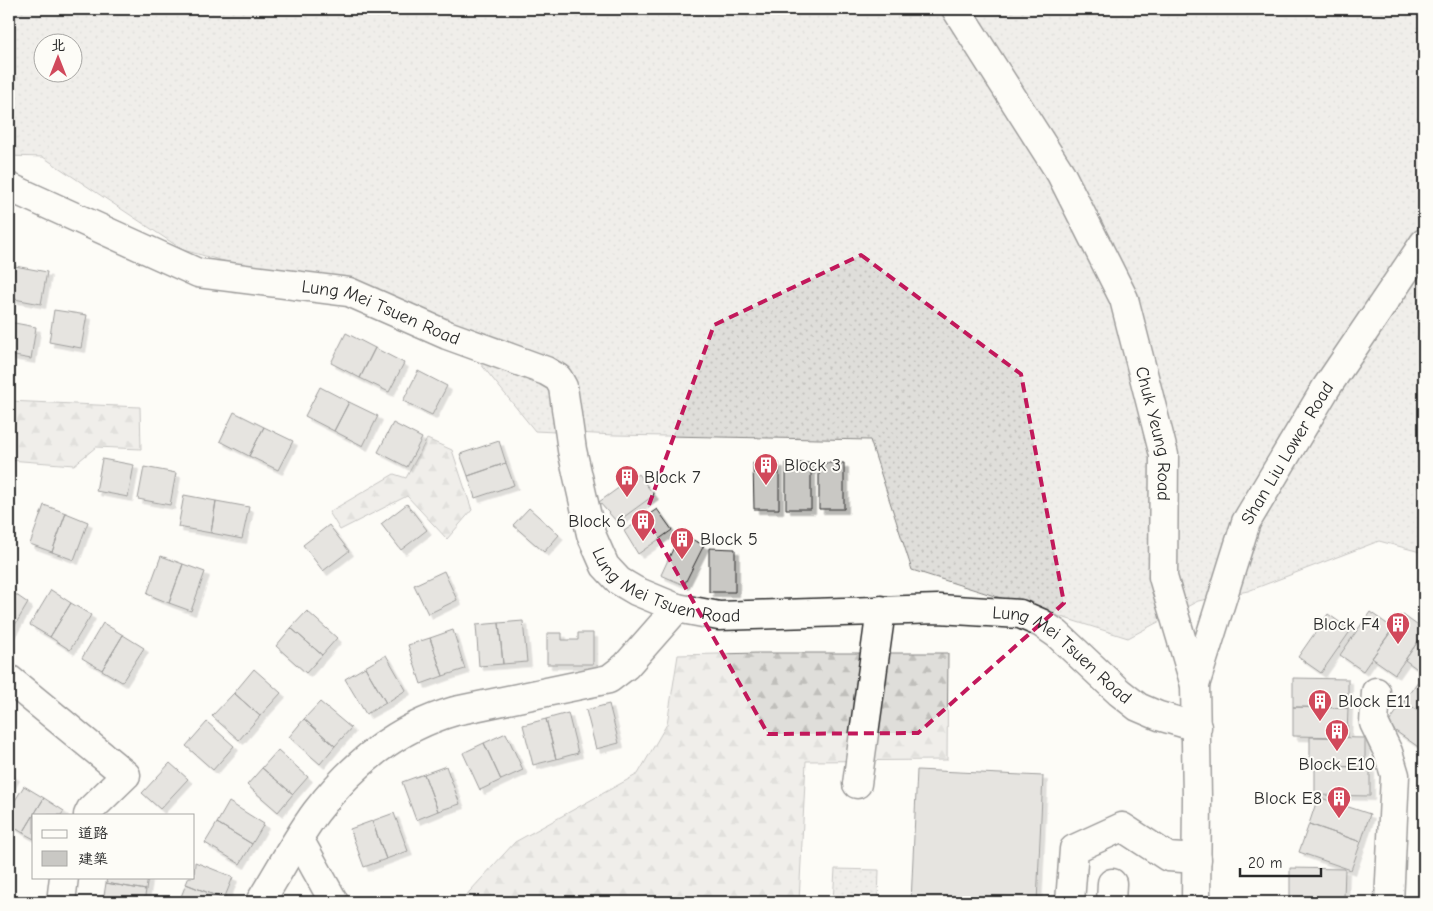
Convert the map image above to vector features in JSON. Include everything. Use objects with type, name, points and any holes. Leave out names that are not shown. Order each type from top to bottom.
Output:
[{"type":"street","name":"Chuk Yeung Road","points":[[956,9],[1062,174],[1124,299],[1164,455],[1163,577],[1195,685],[1197,727],[1196,902]]},
{"type":"street","name":"Lung Mei Tsuen Road","points":[[9,187],[198,273],[349,292],[448,335],[546,371],[558,378],[563,388],[572,450],[591,534],[605,566],[619,581],[636,591],[677,608],[719,616],[939,609],[1020,614],[1041,623],[1057,634],[1119,692],[1138,707],[1159,716],[1197,727]]},
{"type":"street","name":"Shan Liu Lower Road","points":[[1195,685],[1246,522],[1326,388],[1424,243]]},
{"type":"street","points":[[260,902],[315,814],[334,791],[375,751],[419,723],[434,717],[613,677],[626,666],[677,608]]},
{"type":"street","points":[[857,784],[881,610]]},
{"type":"street","points":[[9,679],[126,775],[91,809],[88,814]]},
{"type":"street","points":[[1376,692],[1374,723],[1388,752],[1395,774],[1389,902]]},
{"type":"street","points":[[1070,902],[1074,849],[1122,827],[1168,857],[1197,859]]},
{"type":"street","points":[[299,839],[334,902]]},
{"type":"street","points":[[61,902],[64,878]]},
{"type":"highlighted area","points":[[861,255],[1021,374],[1064,603],[918,733],[768,734],[645,516],[714,325]]},
{"type":"green space","points":[[9,9],[1424,9],[1424,553],[1379,541],[1248,591],[1198,601],[1128,638],[912,570],[870,440],[615,435],[535,431],[446,321],[183,250],[43,157],[9,156]]},
{"type":"green space","points":[[9,401],[140,407],[141,449],[96,447],[74,465],[9,460]]},
{"type":"green space","points":[[427,439],[452,450],[472,510],[447,539],[407,496],[340,530],[329,512],[394,474],[406,478]]},
{"type":"green space","points":[[948,653],[947,760],[806,761],[799,902],[460,902],[515,842],[638,774],[667,724],[678,655]]},
{"type":"green space","points":[[835,869],[879,870],[878,902],[833,902]]},
{"type":"building","points":[[15,266],[47,272],[41,304],[9,298]]},
{"type":"building","points":[[54,310],[87,315],[81,348],[49,342]]},
{"type":"building","points":[[9,322],[36,327],[31,359],[9,355]]},
{"type":"building","points":[[346,333],[375,348],[360,378],[331,363]]},
{"type":"building","points":[[375,348],[404,363],[389,392],[360,378]]},
{"type":"building","points":[[418,371],[447,386],[432,415],[403,401]]},
{"type":"building","points":[[320,387],[349,402],[334,431],[305,416]]},
{"type":"building","points":[[349,402],[378,416],[363,446],[334,431]]},
{"type":"building","points":[[234,412],[264,427],[249,456],[220,441]]},
{"type":"building","points":[[393,423],[422,438],[407,467],[378,452]]},
{"type":"building","points":[[264,427],[293,441],[278,470],[249,456]]},
{"type":"building","points":[[499,441],[506,463],[468,476],[460,454]]},
{"type":"building","points":[[102,459],[134,465],[128,497],[96,491]]},
{"type":"building","points":[[506,463],[514,485],[475,498],[468,476]]},
{"type":"building","name":"Block 3","points":[[753,463],[779,463],[779,509],[754,509]]},
{"type":"building","points":[[786,463],[811,463],[811,509],[786,509]]},
{"type":"building","points":[[819,463],[844,463],[844,509],[819,509]]},
{"type":"building","points":[[144,467],[176,473],[170,505],[138,499]]},
{"type":"building","name":"Block 7","points":[[638,474],[654,495],[617,522],[599,502]]},
{"type":"building","points":[[184,495],[216,501],[211,533],[178,527]]},
{"type":"building","points":[[216,501],[249,507],[242,539],[211,533]]},
{"type":"building","points":[[407,504],[427,530],[401,550],[381,524]]},
{"type":"building","points":[[44,505],[66,513],[52,552],[30,544]]},
{"type":"building","points":[[529,508],[559,535],[544,552],[513,525]]},
{"type":"building","name":"Block 6","points":[[657,509],[672,530],[638,554],[624,531]]},
{"type":"building","points":[[66,513],[88,522],[74,560],[52,552]]},
{"type":"building","points":[[329,525],[349,551],[323,571],[303,545]]},
{"type":"building","name":"Block 5","points":[[680,534],[704,545],[684,585],[661,575]]},
{"type":"building","points":[[709,548],[735,549],[735,592],[709,592]]},
{"type":"building","points":[[161,556],[183,564],[169,603],[147,594]]},
{"type":"building","points":[[183,564],[205,572],[191,611],[169,603]]},
{"type":"building","points":[[444,571],[457,600],[428,614],[414,585]]},
{"type":"building","points":[[9,590],[28,603],[9,635]]},
{"type":"building","points":[[51,590],[71,603],[50,637],[30,625]]},
{"type":"building","points":[[71,603],[91,615],[70,650],[50,637]]},
{"type":"building","points":[[307,611],[337,638],[322,655],[291,628]]},
{"type":"building","points":[[1370,612],[1393,628],[1363,671],[1340,655]]},
{"type":"building","points":[[1328,614],[1351,630],[1321,673],[1298,657]]},
{"type":"building","name":"Block F4","points":[[1403,615],[1424,630],[1424,633],[1395,674],[1372,658]]},
{"type":"building","points":[[523,621],[527,662],[503,664],[499,623]]},
{"type":"building","points":[[103,623],[123,635],[102,670],[82,658]]},
{"type":"building","points":[[499,623],[503,664],[479,666],[476,625]]},
{"type":"building","points":[[291,628],[322,655],[306,673],[276,646]]},
{"type":"building","points":[[453,630],[465,669],[443,676],[430,638]]},
{"type":"building","points":[[547,633],[562,633],[562,640],[578,640],[578,633],[593,633],[593,664],[547,664]]},
{"type":"building","points":[[1424,633],[1424,674],[1405,660]]},
{"type":"building","points":[[123,635],[144,648],[122,682],[102,670]]},
{"type":"building","points":[[430,638],[443,676],[421,684],[408,645]]},
{"type":"building","points":[[386,655],[406,690],[386,703],[365,667]]},
{"type":"building","points":[[365,667],[386,703],[366,714],[345,679]]},
{"type":"building","points":[[254,669],[281,693],[260,716],[234,693]]},
{"type":"building","points":[[1421,677],[1424,679],[1424,715],[1404,701]]},
{"type":"building","points":[[1293,678],[1348,679],[1348,708],[1293,707]]},
{"type":"building","points":[[234,693],[260,716],[239,740],[212,716]]},
{"type":"building","points":[[1404,701],[1424,715],[1424,751],[1387,725]]},
{"type":"building","points":[[320,702],[351,728],[335,746],[304,719]]},
{"type":"building","points":[[609,704],[619,743],[596,749],[586,710]]},
{"type":"building","name":"Block E11","points":[[1293,707],[1348,708],[1347,737],[1293,736]]},
{"type":"building","points":[[568,713],[578,753],[556,759],[546,719]]},
{"type":"building","points":[[304,719],[335,746],[320,764],[289,737]]},
{"type":"building","points":[[546,719],[556,759],[533,765],[523,725]]},
{"type":"building","points":[[207,722],[234,746],[213,770],[186,746]]},
{"type":"building","points":[[506,733],[523,770],[501,780],[484,743]]},
{"type":"building","name":"Block E10","points":[[1310,737],[1365,738],[1365,767],[1310,766]]},
{"type":"building","points":[[484,743],[501,780],[480,790],[463,753]]},
{"type":"building","points":[[278,750],[308,777],[293,794],[262,768]]},
{"type":"building","points":[[170,763],[188,779],[160,809],[142,793]]},
{"type":"building","points":[[446,766],[460,804],[438,811],[424,774]]},
{"type":"building","points":[[1315,766],[1370,767],[1370,796],[1315,795]]},
{"type":"building","points":[[262,768],[293,794],[278,812],[247,785]]},
{"type":"building","points":[[917,770],[1043,776],[1037,902],[911,902]]},
{"type":"building","points":[[9,773],[15,776],[9,787]]},
{"type":"building","points":[[424,774],[438,811],[416,820],[402,782]]},
{"type":"building","points":[[24,786],[44,798],[34,814],[32,814],[32,818],[23,833],[9,824],[9,810]]},
{"type":"building","name":"Block E8","points":[[1318,797],[1370,814],[1361,842],[1309,824]]},
{"type":"building","points":[[44,798],[64,811],[62,814],[34,814]]},
{"type":"building","points":[[229,802],[264,824],[252,844],[217,823]]},
{"type":"building","points":[[394,813],[408,851],[386,859],[372,821]]},
{"type":"building","points":[[32,818],[32,838],[23,833]]},
{"type":"building","points":[[372,821],[386,859],[364,867],[350,829]]},
{"type":"building","points":[[217,823],[252,844],[240,864],[205,843]]},
{"type":"building","points":[[1309,824],[1361,842],[1351,870],[1299,852]]},
{"type":"building","points":[[195,862],[233,877],[224,899],[186,884],[189,878],[195,878]]},
{"type":"building","points":[[1290,868],[1345,869],[1344,898],[1290,897]]},
{"type":"building","points":[[107,878],[148,878],[146,890],[106,883]]},
{"type":"building","points":[[106,883],[146,890],[144,902],[103,902]]},
{"type":"building","points":[[186,884],[224,899],[223,902],[179,902]]},
{"type":"building","points":[[1307,898],[1362,899],[1362,902],[1307,902]]},
{"type":"place","name":"Block 3","points":[[766,486]]},
{"type":"place","name":"Block 7","points":[[627,498]]},
{"type":"place","name":"Block 6","points":[[643,542]]},
{"type":"place","name":"Block 5","points":[[682,560]]},
{"type":"place","name":"Block F4","points":[[1398,645]]},
{"type":"place","name":"Block E11","points":[[1320,722]]},
{"type":"place","name":"Block E10","points":[[1337,752]]},
{"type":"place","name":"Block E8","points":[[1339,819]]}]
